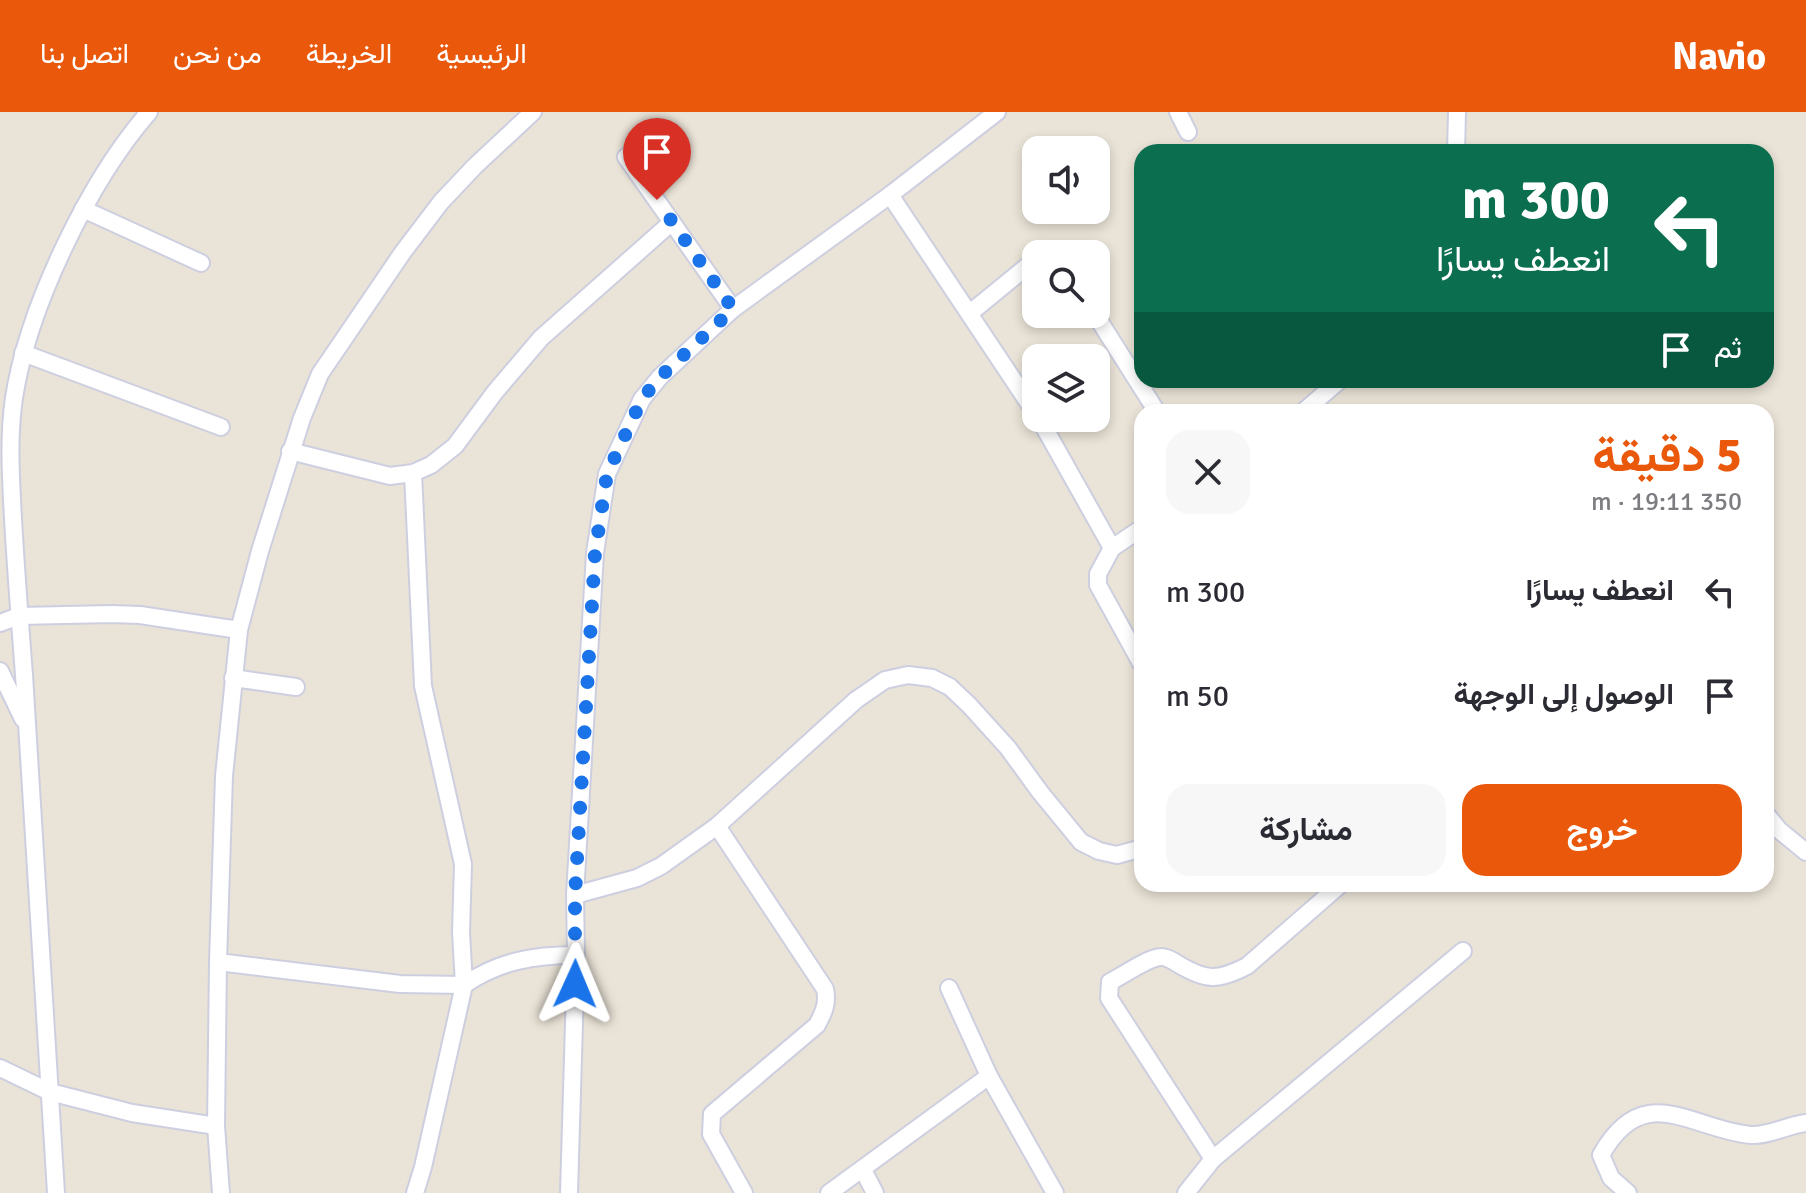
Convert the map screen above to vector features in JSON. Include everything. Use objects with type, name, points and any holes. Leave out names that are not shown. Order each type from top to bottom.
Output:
[{"type":"street","points":[[56,1193],[10,459],[14,399],[23,353],[38,309],[83,209],[112,161],[149,112]]},
{"type":"street","points":[[221,1193],[216,1126],[224,776],[239,630],[260,551],[290,451],[320,374],[395,263],[441,202],[533,112]]},
{"type":"street","points":[[569,1193],[575,895],[595,553],[607,474],[642,399],[660,377],[733,309],[890,195],[997,112]]},
{"type":"street","points":[[1178,112],[1188,132]]},
{"type":"street","points":[[1456,144],[1457,112]]},
{"type":"street","points":[[626,157],[733,309]]},
{"type":"street","points":[[890,195],[1022,393]]},
{"type":"street","points":[[83,209],[201,263]]},
{"type":"street","points":[[290,451],[382,475],[413,473],[444,457],[541,338],[672,222]]},
{"type":"street","points":[[970,313],[1022,270]]},
{"type":"street","points":[[1104,328],[1134,376]]},
{"type":"street","points":[[23,353],[221,427]]},
{"type":"street","points":[[1312,404],[1331,388]]},
{"type":"street","points":[[1046,432],[1112,548]]},
{"type":"street","points":[[413,473],[423,686],[463,864],[461,932],[464,985],[415,1193]]},
{"type":"street","points":[[1134,533],[1112,548],[1098,574],[1098,585],[1134,650]]},
{"type":"street","points":[[0,623],[19,616],[140,615],[239,630]]},
{"type":"street","points":[[0,671],[27,727]]},
{"type":"street","points":[[575,895],[637,878],[661,866],[717,826],[856,700],[885,680],[908,675],[932,678],[960,696],[1008,748],[1081,842],[1117,855],[1134,850]]},
{"type":"street","points":[[233,678],[296,687]]},
{"type":"street","points":[[1774,823],[1806,852]]},
{"type":"street","points":[[717,826],[825,989],[827,998],[817,1025],[712,1114],[711,1134],[744,1193]]},
{"type":"street","points":[[1213,1159],[1109,998],[1110,982],[1157,957],[1169,958],[1199,977],[1217,978],[1232,974],[1247,966],[1332,892]]},
{"type":"street","points":[[1186,1193],[1213,1159],[1463,951]]},
{"type":"street","points":[[218,962],[400,984],[464,985],[503,964],[539,955],[576,955]]},
{"type":"street","points":[[949,988],[989,1076],[1055,1193]]},
{"type":"street","points":[[0,1068],[50,1092],[132,1113],[216,1126]]},
{"type":"street","points":[[829,1193],[989,1076]]},
{"type":"street","points":[[1628,1193],[1611,1178],[1601,1155],[1613,1134],[1634,1120],[1655,1112],[1753,1135],[1806,1123]]},
{"type":"street","points":[[863,1170],[875,1193]]},
{"type":"route","points":[[575,984],[575,895],[595,553],[607,474],[642,399],[660,377],[733,309],[657,200]]}]
